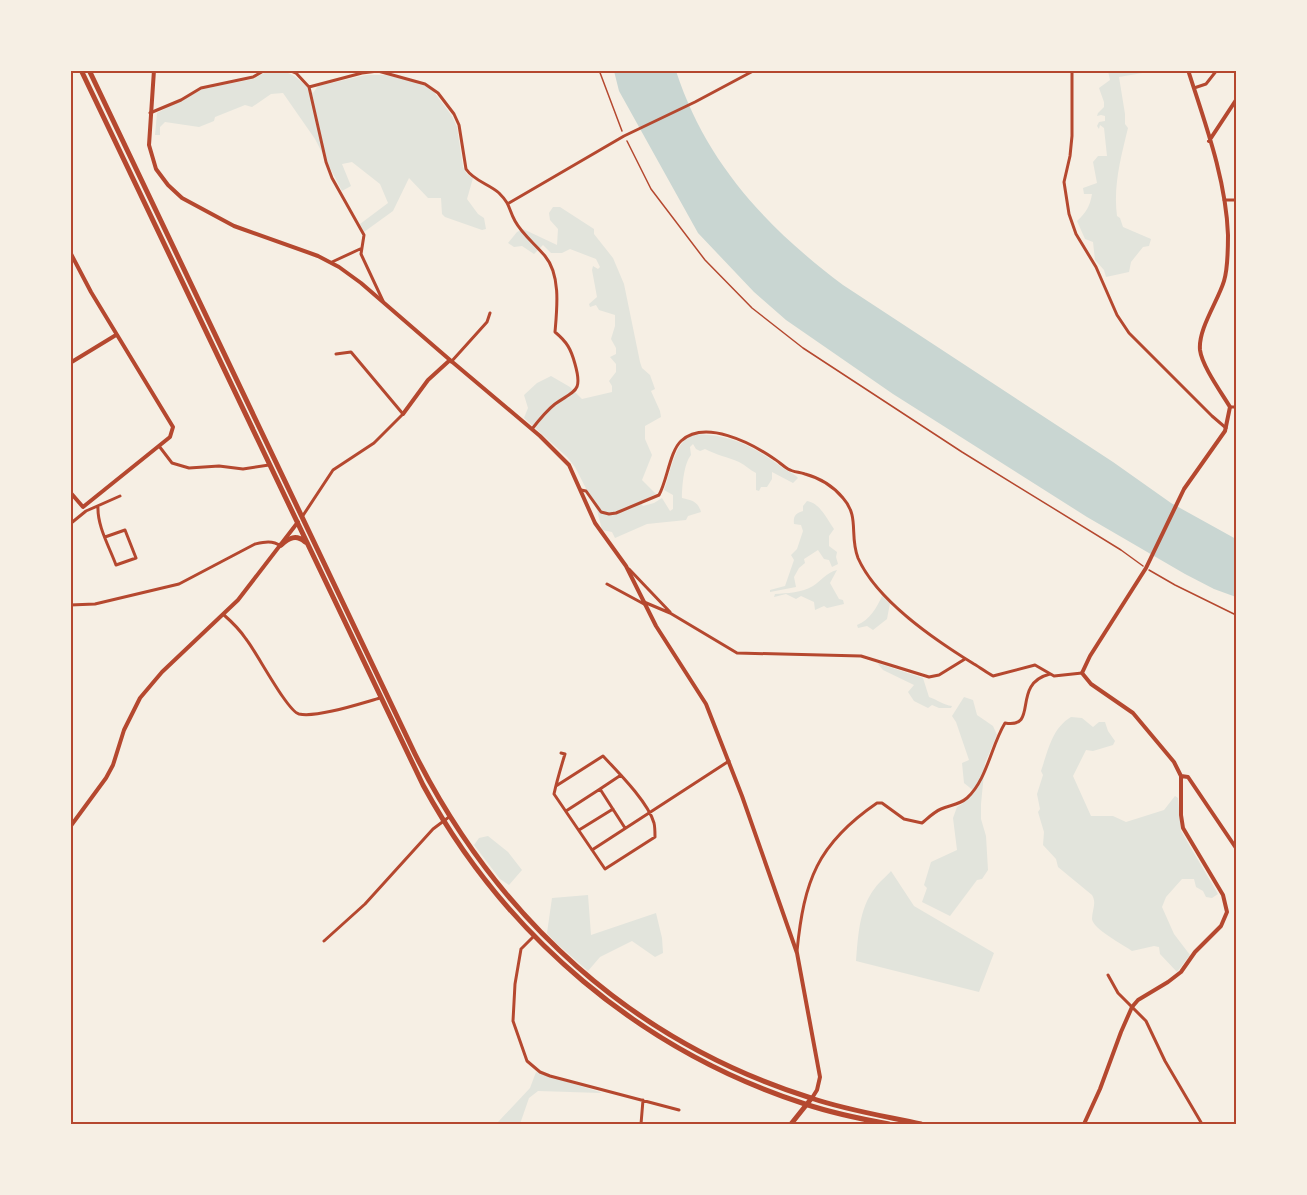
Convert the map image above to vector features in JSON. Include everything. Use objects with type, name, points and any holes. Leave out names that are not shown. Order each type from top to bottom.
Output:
[{"type":"main road","points":[[81,70],[380,698],[423,785],[472,864],[533,937],[587,985],[655,1035],[741,1080],[856,1121],[889,1125]]},
{"type":"main road","points":[[89,70],[428,781],[471,850],[508,898],[568,960],[599,986],[686,1045],[767,1083],[811,1099],[921,1125]]},
{"type":"main road","points":[[281,545],[297,537],[306,543]]},
{"type":"main road","points":[[791,1125],[811,1099]]},
{"type":"street","points":[[154,70],[148,145],[156,170],[168,185],[182,198],[234,226],[318,256],[331,263],[384,302],[532,429],[569,465],[595,523],[626,566],[671,614]]},
{"type":"street","points":[[150,113],[181,100],[201,88],[253,77],[265,70]]},
{"type":"street","points":[[289,70],[296,73],[309,87],[326,162],[364,235],[360,249],[363,260],[384,302]]},
{"type":"street","points":[[509,203],[624,136],[755,70]]},
{"type":"street","points":[[1072,70],[1072,136],[1064,182],[1069,214],[1076,234],[1096,267],[1117,315],[1129,333],[1212,416],[1227,428]]},
{"type":"street","points":[[1082,673],[1090,656],[1146,567],[1190,479],[1227,428],[1230,406],[1204,362],[1200,348],[1202,335],[1225,276],[1228,237],[1224,200],[1188,70]]},
{"type":"street","points":[[1194,88],[1206,84],[1216,70]]},
{"type":"street","points":[[309,87],[378,71],[416,80],[433,88],[447,104],[459,126],[466,169],[480,182],[496,190],[509,203],[514,221],[547,258],[552,268],[557,309],[555,332],[570,348],[579,378],[578,386],[573,394],[546,411],[532,429]]},
{"type":"street","points":[[1209,141],[1236,100]]},
{"type":"street","points":[[1224,200],[1236,200]]},
{"type":"street","points":[[331,263],[360,249]]},
{"type":"street","points":[[70,252],[116,335],[171,423],[172,432],[70,524]]},
{"type":"street","points":[[70,827],[106,778],[113,765],[124,730],[140,698],[162,672],[238,600],[297,524],[333,470],[374,443],[402,414],[428,380],[451,361],[487,322],[490,313]]},
{"type":"street","points":[[70,363],[116,335]]},
{"type":"street","points":[[336,354],[351,352],[402,414]]},
{"type":"street","points":[[1230,406],[1236,406]]},
{"type":"street","points":[[581,490],[586,491],[601,512],[616,513],[659,495],[677,447],[688,436],[709,432],[737,438],[787,468],[819,479],[835,490],[851,507],[856,552],[876,585],[884,596],[927,633],[993,676],[1035,665],[1050,674]]},
{"type":"street","points":[[159,446],[172,463],[189,468],[219,466],[243,469],[277,464]]},
{"type":"street","points":[[70,492],[84,509]]},
{"type":"street","points":[[84,509],[98,506],[120,496]]},
{"type":"street","points":[[98,506],[100,523],[105,537],[116,565],[136,558],[125,530],[105,537]]},
{"type":"street","points":[[70,605],[94,604],[179,584],[255,544],[266,542],[281,545]]},
{"type":"street","points":[[626,566],[656,626],[706,704],[729,761],[797,953],[820,1077],[811,1099]]},
{"type":"street","points":[[607,584],[643,603],[671,614],[732,650],[744,654],[861,656],[929,677],[939,675],[965,658]]},
{"type":"street","points":[[224,615],[246,638],[279,691],[293,711],[299,714],[323,712],[387,696]]},
{"type":"street","points":[[797,953],[806,896],[819,860],[831,842],[877,802],[882,803],[904,819],[922,823],[943,808],[961,803],[969,797],[981,779],[1005,723],[1014,725],[1023,718],[1025,701],[1031,684],[1050,674],[1082,673]]},
{"type":"street","points":[[1082,673],[1091,684],[1133,713],[1174,762],[1181,776],[1183,828],[1223,895],[1227,912],[1221,926],[1195,952],[1180,972],[1144,996],[1132,1007],[1084,1125]]},
{"type":"street","points":[[556,786],[603,756],[621,775],[649,812],[655,824],[655,837],[604,869],[554,794],[556,786],[565,754],[561,753]]},
{"type":"street","points":[[592,850],[729,761]]},
{"type":"street","points":[[565,811],[621,775]]},
{"type":"street","points":[[1181,776],[1188,777],[1192,782],[1236,848]]},
{"type":"street","points":[[600,789],[625,828]]},
{"type":"street","points":[[578,830],[613,809]]},
{"type":"street","points":[[324,941],[365,904],[443,820],[449,817]]},
{"type":"street","points":[[533,937],[521,949],[515,984],[513,1021],[527,1061],[540,1072],[550,1076],[679,1110]]},
{"type":"street","points":[[1108,975],[1118,993],[1146,1022],[1165,1061],[1202,1125]]},
{"type":"street","points":[[641,1125],[643,1100]]},
{"type":"path","points":[[599,70],[624,136],[651,189],[705,260],[752,308],[813,355],[962,452],[1175,585],[1236,615]]},
{"type":"shaded area","points":[[268,71],[289,73],[313,93],[318,86],[366,75],[386,75],[431,88],[452,116],[457,127],[463,167],[473,178],[467,199],[478,214],[484,218],[486,229],[482,230],[445,217],[442,214],[441,198],[428,198],[409,178],[393,211],[364,232],[360,224],[388,203],[380,184],[352,162],[342,164],[351,186],[342,191],[315,139],[283,93],[271,94],[252,107],[245,105],[215,117],[214,121],[199,127],[165,122],[160,127],[160,135],[155,135],[157,113],[203,89],[253,79]]},
{"type":"shaded area","points":[[614,71],[676,71],[704,135],[722,164],[765,216],[815,263],[843,285],[1113,462],[1171,503],[1236,539],[1236,597],[1185,574],[1087,517],[893,394],[786,320],[754,292],[698,233],[619,91]]},
{"type":"shaded area","points":[[1108,71],[1154,71],[1119,77],[1125,124],[1128,128],[1118,172],[1116,194],[1117,216],[1123,227],[1151,239],[1149,246],[1143,247],[1131,262],[1129,272],[1106,277],[1104,270],[1095,260],[1093,242],[1085,239],[1077,221],[1087,209],[1092,194],[1084,194],[1083,188],[1097,183],[1093,162],[1098,156],[1107,156],[1104,128],[1100,125],[1099,129],[1097,126],[1099,122],[1105,121],[1105,116],[1097,116],[1104,107],[1099,88],[1110,80]]},
{"type":"shaded area","points":[[553,207],[560,207],[594,229],[594,234],[613,258],[624,284],[640,362],[642,368],[650,375],[655,389],[651,391],[661,417],[645,426],[645,439],[652,455],[642,480],[656,494],[640,502],[643,506],[662,498],[670,511],[673,509],[673,495],[664,490],[676,453],[685,440],[694,435],[719,436],[748,446],[796,476],[798,478],[793,483],[772,472],[772,479],[767,487],[756,490],[756,473],[735,460],[705,449],[700,451],[693,444],[690,447],[691,455],[685,469],[682,498],[696,503],[701,512],[688,516],[686,520],[647,524],[615,538],[612,532],[602,530],[597,510],[575,467],[524,418],[528,408],[524,395],[537,383],[551,376],[570,387],[582,399],[612,392],[609,381],[616,372],[616,364],[610,357],[616,354],[616,348],[611,339],[615,326],[615,315],[599,310],[596,305],[590,307],[589,304],[597,297],[592,270],[593,266],[598,269],[600,267],[596,259],[570,249],[562,253],[551,253],[543,245],[534,254],[522,246],[514,247],[508,243],[517,232],[523,229],[557,245],[558,229],[550,220],[549,213]]},
{"type":"shaded area","points":[[807,501],[819,508],[834,529],[829,536],[829,546],[837,552],[838,564],[832,567],[829,560],[824,559],[818,550],[804,559],[805,563],[794,577],[796,587],[770,592],[770,590],[785,586],[794,560],[791,555],[797,549],[803,531],[801,525],[794,524],[794,519],[803,511],[803,506]]},
{"type":"shaded area","points":[[837,570],[830,583],[844,604],[827,608],[824,606],[815,610],[814,602],[801,596],[796,599],[786,594],[774,597],[775,594],[809,588]]},
{"type":"shaded area","points":[[882,596],[890,603],[887,619],[873,630],[867,626],[858,628],[857,625],[869,617]]},
{"type":"shaded area","points":[[877,663],[923,678],[929,697],[952,706],[951,708],[939,708],[932,705],[928,708],[914,701],[908,692],[914,685],[883,670]]},
{"type":"shaded area","points":[[964,697],[973,700],[977,715],[993,726],[997,735],[985,763],[981,804],[988,870],[982,879],[977,880],[950,916],[922,902],[927,888],[924,885],[931,862],[957,850],[953,818],[957,807],[974,791],[964,783],[962,763],[969,760],[952,716]]},
{"type":"shaded area","points":[[1071,717],[1082,718],[1093,727],[1099,722],[1105,722],[1115,741],[1113,745],[1093,751],[1086,750],[1073,776],[1091,816],[1113,816],[1126,822],[1164,810],[1175,796],[1178,798],[1181,831],[1218,894],[1212,898],[1206,897],[1203,891],[1196,887],[1194,879],[1182,879],[1166,897],[1162,907],[1174,934],[1190,955],[1177,972],[1160,954],[1159,947],[1132,951],[1098,927],[1092,919],[1094,904],[1092,895],[1058,867],[1056,859],[1043,845],[1044,832],[1038,812],[1040,809],[1037,794],[1043,775],[1041,771],[1055,734],[1059,727]]},
{"type":"shaded area","points":[[488,836],[508,852],[522,870],[509,885],[500,879],[474,845],[479,838]]},
{"type":"shaded area","points":[[891,871],[914,906],[994,953],[979,992],[856,961],[862,914],[870,896]]},
{"type":"shaded area","points":[[588,895],[591,935],[656,913],[663,953],[655,957],[632,941],[600,957],[588,971],[547,933],[552,898]]},
{"type":"shaded area","points":[[536,1072],[603,1093],[538,1091],[529,1098],[520,1124],[492,1124],[498,1122],[530,1088]]}]
